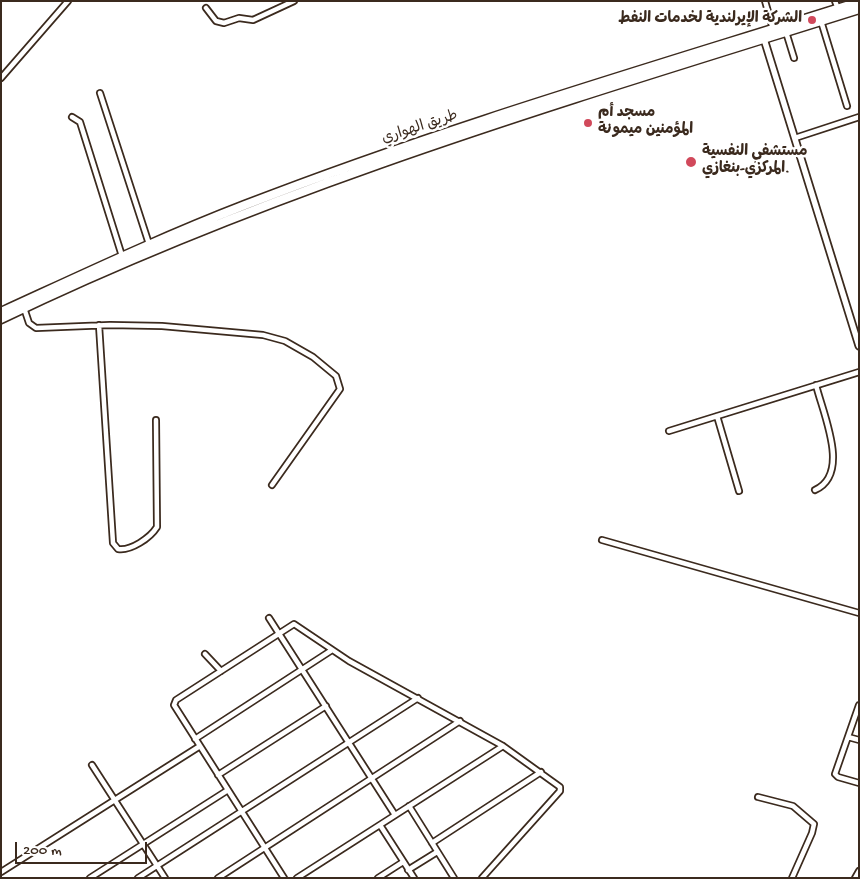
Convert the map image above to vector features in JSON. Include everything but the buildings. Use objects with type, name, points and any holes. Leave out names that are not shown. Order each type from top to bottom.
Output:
[{"type":"highway","name":"طريق الهواري","points":[[1,312],[148,244],[245,205],[408,149],[773,29],[837,5],[859,2]]},
{"type":"highway","name":"طريق الهواري","points":[[1,319],[238,215],[408,149],[859,10]]},
{"type":"street","points":[[1,78],[68,1]]},
{"type":"street","points":[[206,8],[216,21],[224,23],[237,18],[252,20],[294,1]]},
{"type":"street","points":[[765,1],[773,29]]},
{"type":"street","points":[[821,21],[847,106]]},
{"type":"street","points":[[786,32],[794,58]]},
{"type":"street","points":[[764,40],[859,346]]},
{"type":"street","points":[[100,93],[148,244]]},
{"type":"street","points":[[72,117],[80,122],[122,256]]},
{"type":"street","points":[[795,138],[859,118]]},
{"type":"street","points":[[24,308],[29,323],[36,328],[99,325],[172,327],[253,333],[273,337],[300,349],[336,376],[340,382],[339,392],[272,484]]},
{"type":"street","points":[[99,325],[113,543],[120,549],[145,539],[157,528],[156,420]]},
{"type":"street","points":[[669,431],[859,372]]},
{"type":"street","points":[[815,490],[829,480],[834,463],[816,385]]},
{"type":"street","points":[[717,416],[739,491]]},
{"type":"street","points":[[602,540],[859,613]]},
{"type":"street","points":[[270,618],[395,815]]},
{"type":"street","points":[[284,878],[175,707],[175,702],[279,633],[296,624],[332,650],[503,746],[559,786],[560,791],[482,878]]},
{"type":"street","points":[[195,739],[332,650]]},
{"type":"street","points":[[205,654],[221,671]]},
{"type":"street","points":[[138,878],[418,698]]},
{"type":"street","points":[[859,705],[835,774],[838,777],[859,783]]},
{"type":"street","points":[[218,775],[326,706]]},
{"type":"street","points":[[218,878],[460,721]]},
{"type":"street","points":[[848,737],[859,740]]},
{"type":"street","points":[[1,872],[200,746]]},
{"type":"street","points":[[297,878],[503,746]]},
{"type":"street","points":[[92,765],[165,878]]},
{"type":"street","points":[[432,843],[541,772]]},
{"type":"street","points":[[90,878],[228,790]]},
{"type":"street","points":[[758,797],[793,806],[814,824],[812,834],[792,878]]},
{"type":"street","points":[[409,806],[454,878]]},
{"type":"street","points":[[380,825],[414,878]]},
{"type":"street","points":[[408,870],[437,852]]},
{"type":"street","points":[[378,878],[403,862]]},
{"type":"street","points":[[855,878],[859,871]]},
{"type":"place","name":"الشركة الإيرلندية لخدمات النفط","points":[[812,20]]},
{"type":"place","name":"مسجد أم المؤمنين ميمونة","points":[[588,123]]},
{"type":"place","name":"مستشفي النفسية المركزي-بنغازي.","points":[[691,162]]}]
